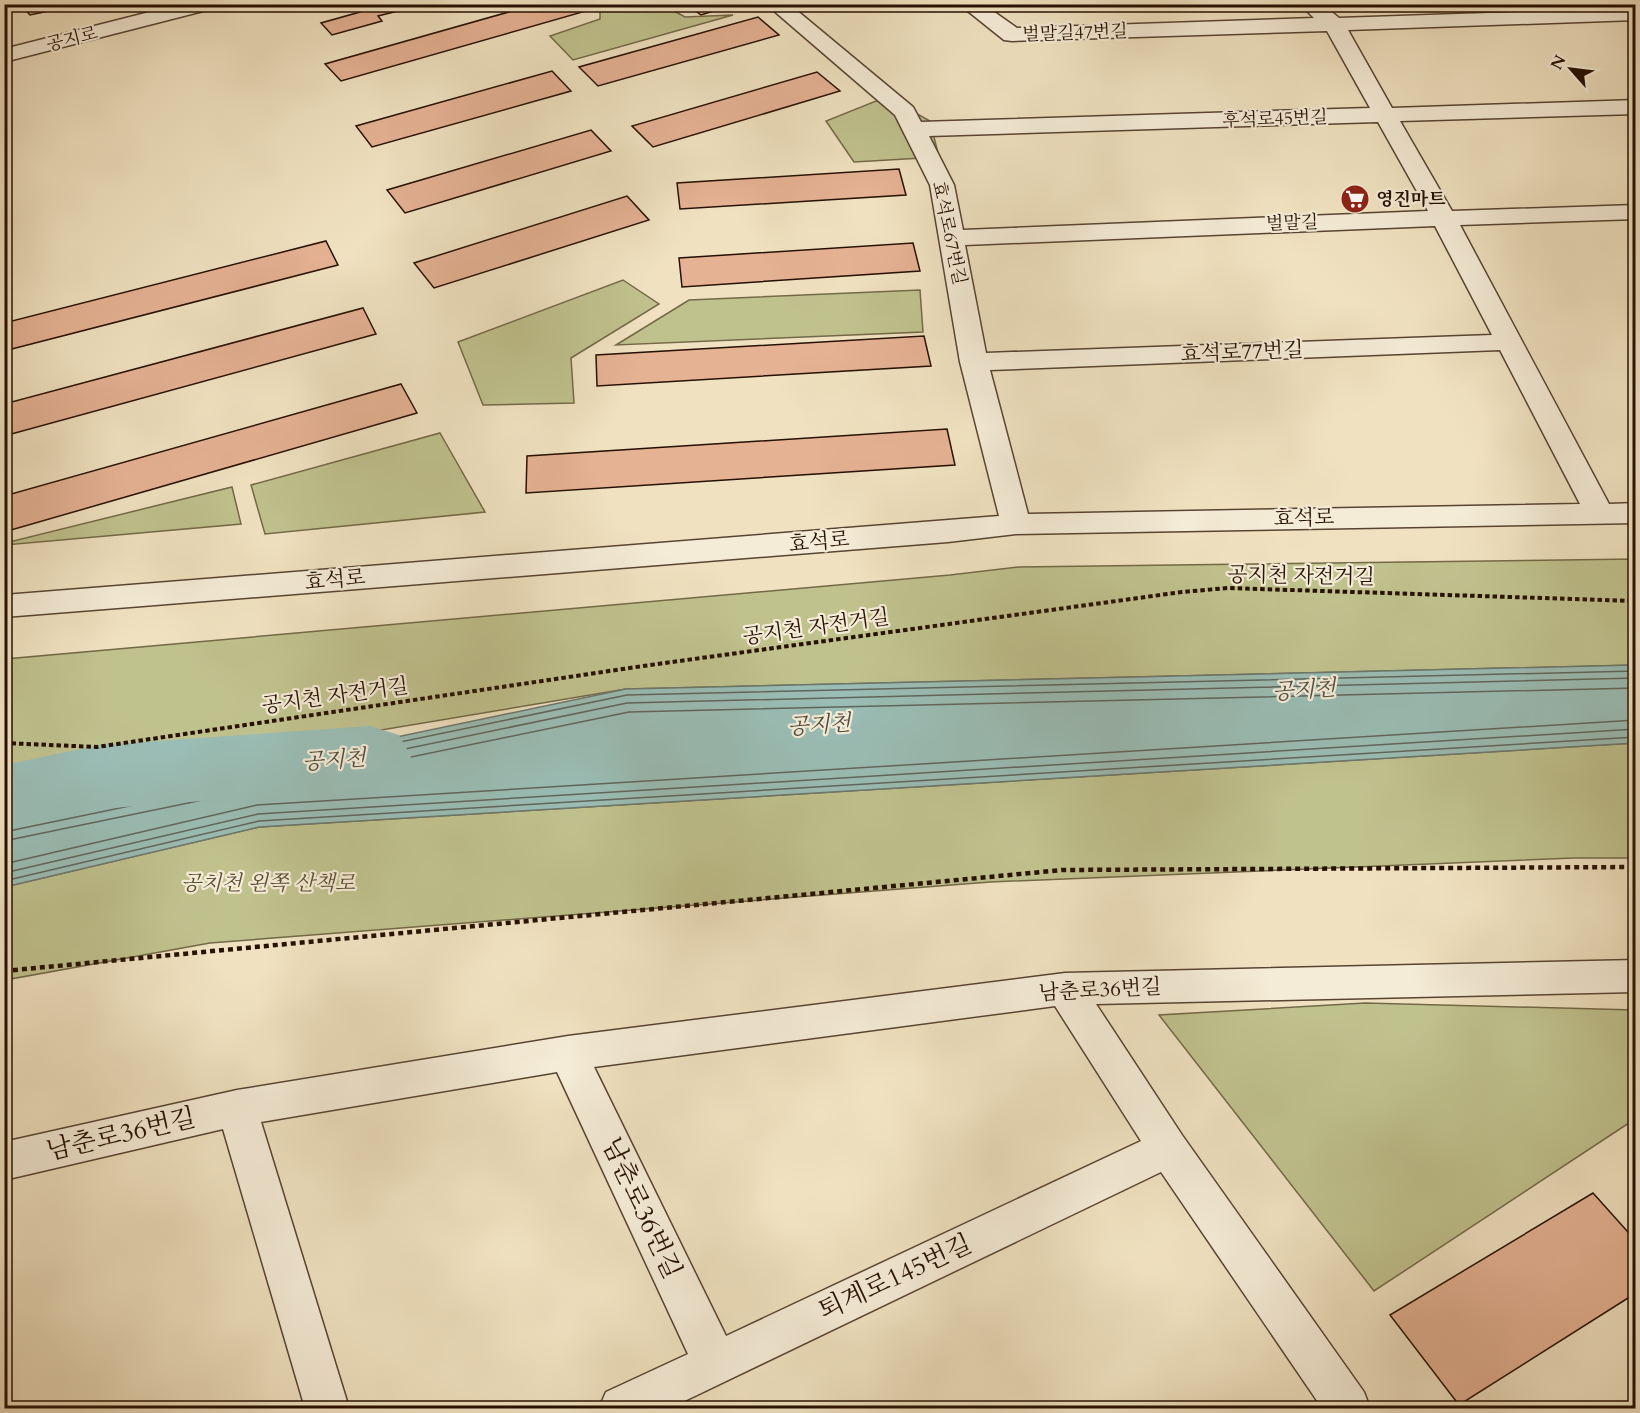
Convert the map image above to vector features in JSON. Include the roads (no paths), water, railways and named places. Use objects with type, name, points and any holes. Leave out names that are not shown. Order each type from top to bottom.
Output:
[{"type":"street","name":"공지로","points":[[4,56],[208,4]]},
{"type":"street","name":"효석로67번길","points":[[776,4],[905,111],[942,185],[974,362],[1016,524]]},
{"type":"street","name":"벌말길47번길","points":[[969,4],[1012,35],[1635,14]]},
{"type":"street","points":[[1311,4],[1333,23],[1443,218],[1599,512]]},
{"type":"street","points":[[1480,4],[1499,18]]},
{"type":"street","name":"벌말길47번길","points":[[1138,13],[1155,30]]},
{"type":"street","name":"후석로45번길","points":[[915,129],[1635,107]]},
{"type":"street","name":"벌말길","points":[[951,238],[1443,218],[1635,213]]},
{"type":"street","name":"효석로77번길","points":[[974,362],[1509,342]]},
{"type":"street","name":"효석로","points":[[4,606],[948,532],[1016,524],[1635,513]]},
{"type":"street","name":"남춘로36번길","points":[[4,1161],[237,1107],[568,1053],[1065,989],[1635,976]]},
{"type":"street","points":[[1065,989],[1168,1148],[1348,1408]]},
{"type":"street","name":"남춘로36번길","points":[[568,1053],[715,1362]]},
{"type":"street","points":[[237,1107],[327,1408]]},
{"type":"street","name":"퇴계로145번길","points":[[622,1408],[1168,1148]]},
{"type":"water","points":[[1635,665],[1635,743],[259,827],[5,887],[5,819],[626,689]]},
{"type":"waterway","name":"공지천","points":[[4,797],[100,777],[370,757]]},
{"type":"place","name":"영진마트","points":[[1355,199]]},
{"type":"park label","name":"공치천 왼쪽 산책로","points":[[268,883]]}]
